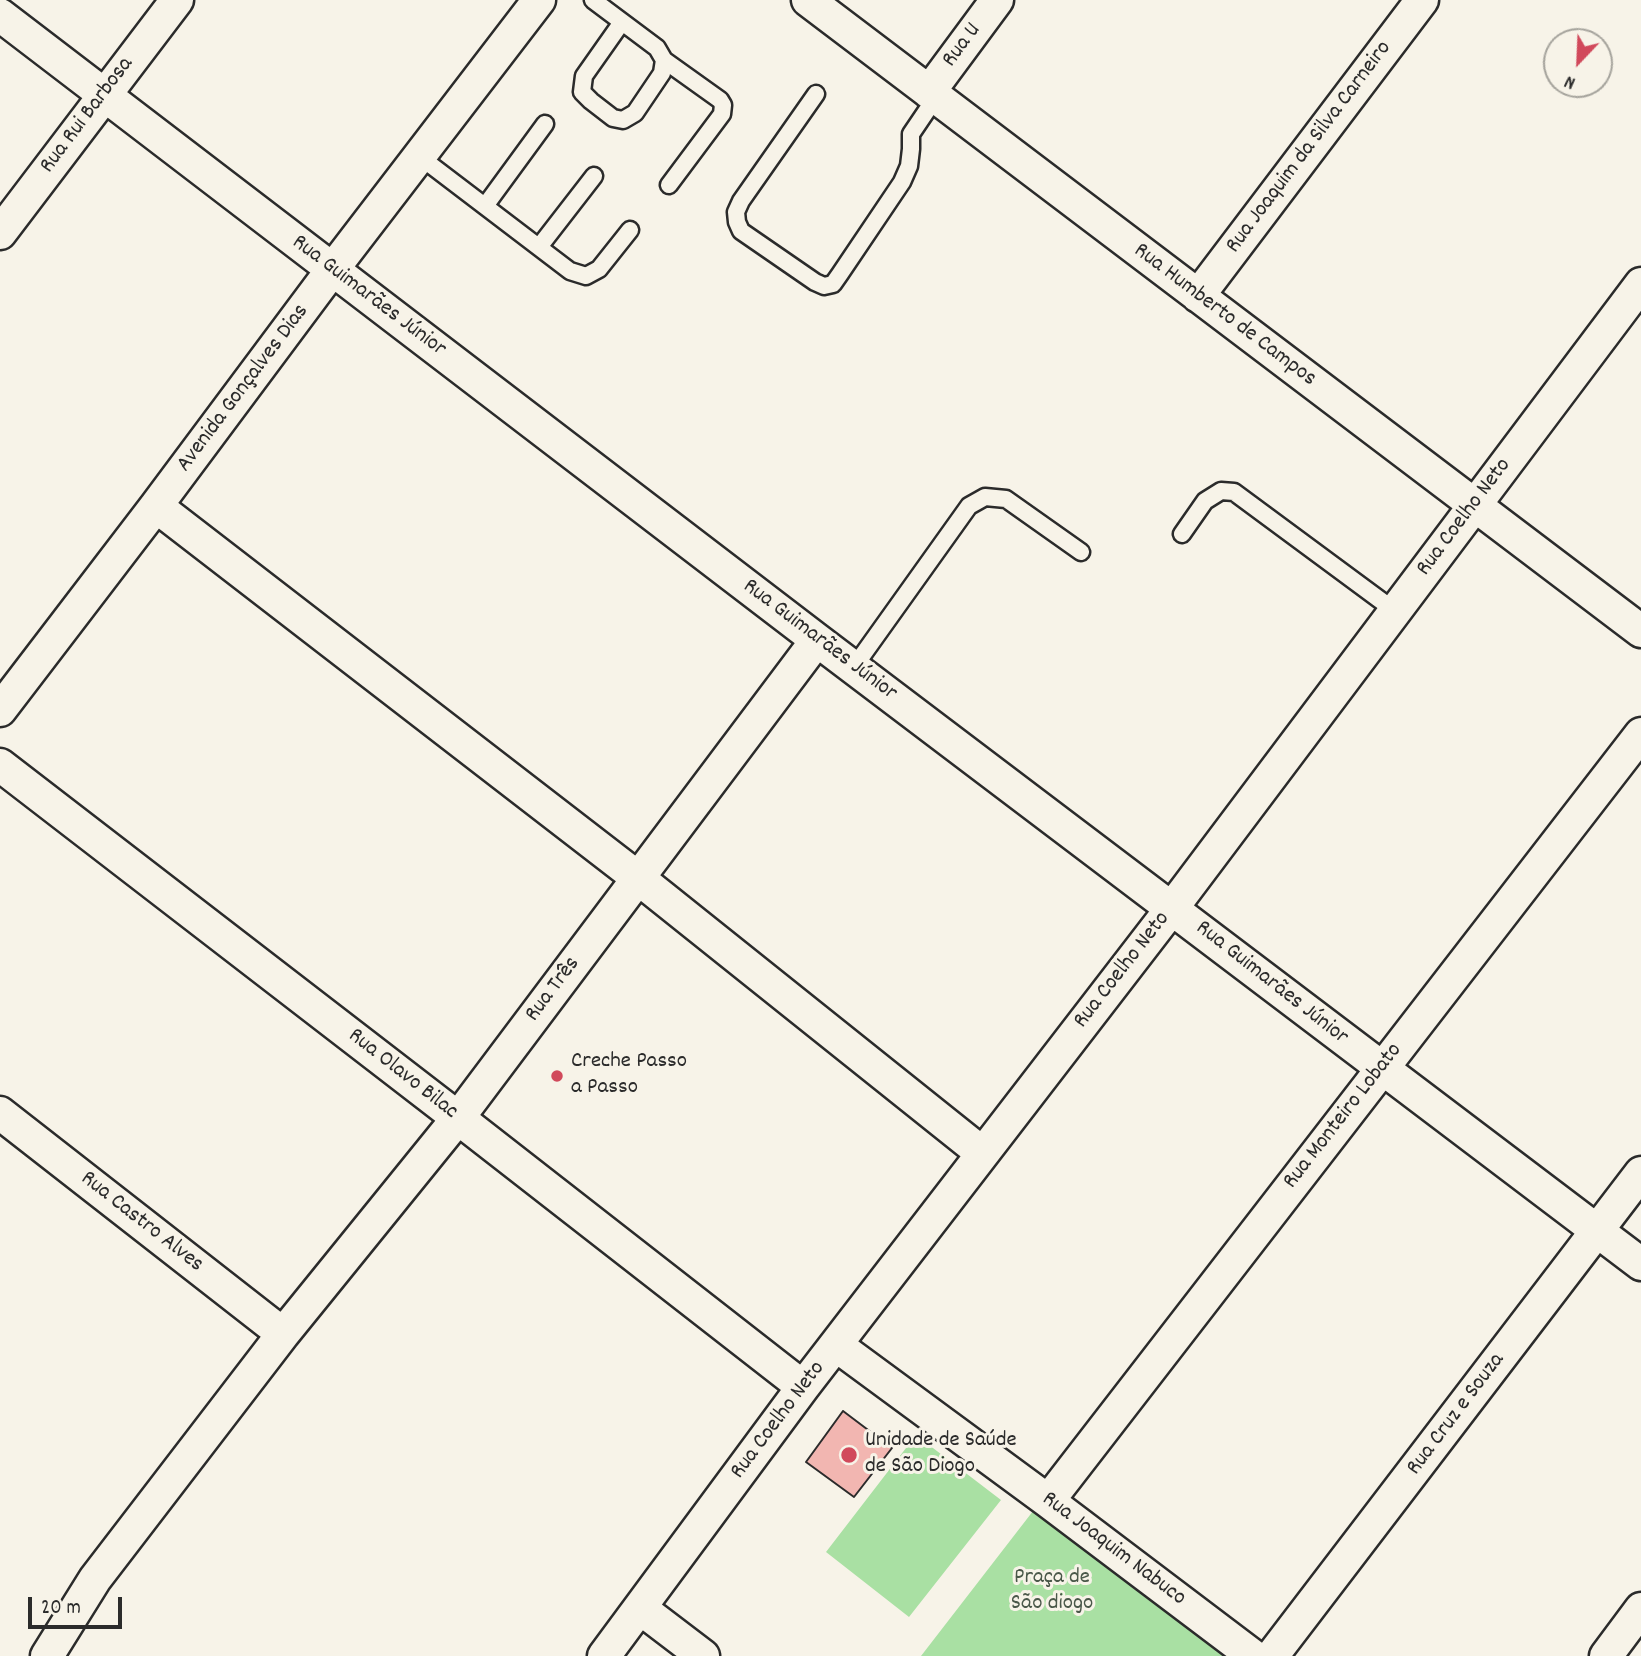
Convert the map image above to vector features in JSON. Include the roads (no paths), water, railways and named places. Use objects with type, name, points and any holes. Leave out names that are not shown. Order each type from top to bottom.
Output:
[{"type":"street","name":"Rua Rui Barbosa","points":[[0,233],[177,0]]},
{"type":"street","name":"Avenida Gonçalves Dias","points":[[0,710],[539,0]]},
{"type":"street","name":"Rua Humberto de Campos","points":[[808,0],[1641,631]]},
{"type":"street","name":"Rua U","points":[[932,94],[997,0]]},
{"type":"street","name":"Rua Joaquim da Silva Carneiro","points":[[1198,296],[1422,0]]},
{"type":"street","name":"Rua Guimarães Júnior","points":[[0,15],[817,640],[1641,1264]]},
{"type":"street","name":"Rua Coelho Neto","points":[[604,1656],[803,1387],[1172,908],[1641,284]]},
{"type":"street","points":[[156,506],[638,878],[982,1153]]},
{"type":"street","name":"Rua Três","points":[[47,1656],[95,1579],[283,1334],[458,1118],[817,640]]},
{"type":"street","name":"Rua Monteiro Lobato","points":[[1048,1501],[1641,734]]},
{"type":"street","name":"Rua Olavo Bilac","points":[[0,765],[803,1387]]},
{"type":"street","name":"Rua Castro Alves","points":[[5,1126],[283,1334]]},
{"type":"street","name":"Rua Cruz e Souza","points":[[1272,1656],[1641,1173]]},
{"type":"street","name":"Rua Joaquim Nabuco","points":[[836,1345],[1253,1656]]},
{"type":"street","points":[[640,1608],[703,1656]]},
{"type":"street","points":[[1606,1656],[1641,1609]]},
{"type":"lane","points":[[593,0],[657,48],[664,60],[720,100],[723,105],[722,114],[669,185]]},
{"type":"lane","points":[[622,22],[584,76],[582,92],[591,101],[614,118],[624,120],[635,113],[662,73],[664,60]]},
{"type":"lane","points":[[816,94],[736,212],[741,231],[824,286],[833,284],[902,182],[909,166],[911,134],[932,94]]},
{"type":"lane","points":[[485,206],[545,124]]},
{"type":"lane","points":[[419,156],[570,271],[586,275],[599,269],[630,230]]},
{"type":"lane","points":[[539,247],[594,176]]},
{"type":"lane","points":[[1182,534],[1205,501],[1221,491],[1234,492],[1395,611]]},
{"type":"lane","points":[[854,667],[970,506],[985,497],[1006,499],[1081,552]]},
{"type":"place","name":"Creche Passo a Passo","points":[[557,1076]]},
{"type":"place","name":"Unidade de Saúde de São Diogo","points":[[849,1455]]},
{"type":"park label","name":"Praça de São diogo","points":[[1052,1592]]}]
